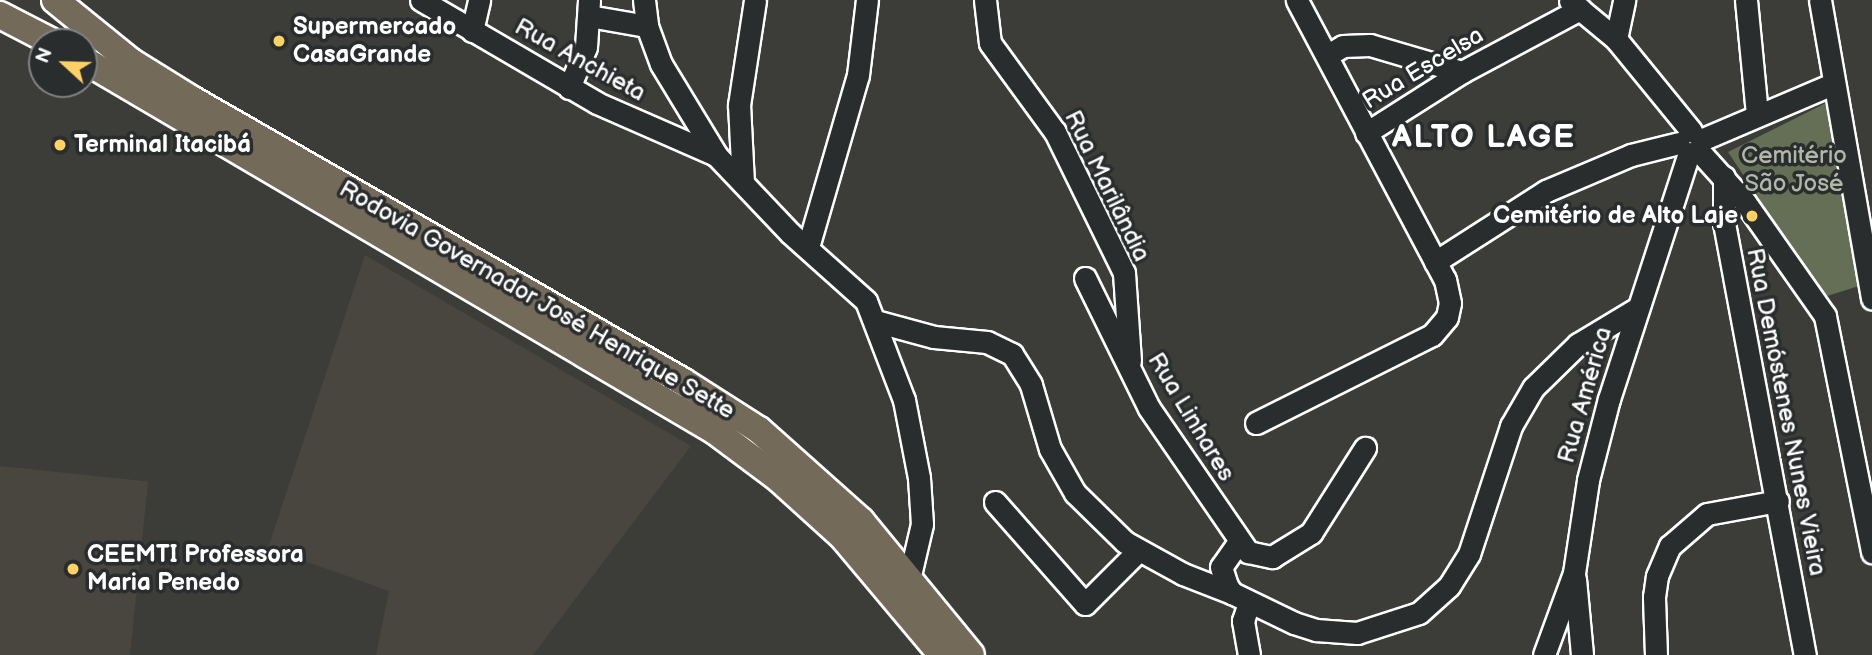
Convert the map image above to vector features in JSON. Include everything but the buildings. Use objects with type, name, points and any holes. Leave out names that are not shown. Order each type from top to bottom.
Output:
[{"type":"main road","name":"Rodovia Governador José Henrique Sette","points":[[55,0],[130,61],[191,99],[720,403],[828,488],[910,575],[971,655]]},
{"type":"main road","points":[[0,15],[28,30]]},
{"type":"main road","name":"Rodovia Governador José Henrique Sette","points":[[98,68],[715,432],[778,478],[843,537],[942,655]]},
{"type":"street","name":"Rua Anchieta","points":[[421,0],[569,88],[648,128],[693,143],[718,156]]},
{"type":"street","points":[[472,31],[479,0]]},
{"type":"street","points":[[644,0],[647,26],[672,86],[718,156],[808,247],[854,286],[875,321],[904,400],[919,478],[922,524],[910,575]]},
{"type":"street","points":[[743,183],[739,105],[755,0]]},
{"type":"street","points":[[808,247],[819,195],[858,75],[867,0]]},
{"type":"street","name":"Rua Marilândia","points":[[985,0],[990,43],[1055,132],[1124,272],[1130,370]]},
{"type":"street","points":[[1256,423],[1439,329],[1450,303],[1435,262],[1297,0]]},
{"type":"street","points":[[1616,39],[1624,0]]},
{"type":"street","points":[[1746,0],[1757,114]]},
{"type":"street","points":[[1820,0],[1832,84],[1872,299]]},
{"type":"street","points":[[1574,5],[1616,39],[1663,97],[1690,142],[1724,177],[1809,288],[1825,316],[1872,552]]},
{"type":"street","name":"Rua Escelsa","points":[[1366,132],[1574,5]]},
{"type":"street","points":[[569,88],[586,47],[589,8],[647,26]]},
{"type":"street","points":[[1328,55],[1343,46],[1370,45],[1462,72]]},
{"type":"street","points":[[1435,262],[1546,191],[1618,160],[1690,142],[1832,84]]},
{"type":"street","name":"Rua América","points":[[1544,655],[1574,573],[1593,457],[1690,142]]},
{"type":"street","name":"Rua Demóstenes Nunes Vieira","points":[[1724,177],[1724,223],[1805,655]]},
{"type":"street","name":"Rua Linhares","points":[[1085,278],[1149,408],[1238,543]]},
{"type":"street","points":[[875,321],[934,337],[987,342],[1012,354],[1031,385],[1050,449],[1064,477],[1107,524],[1139,550],[1316,631],[1357,634],[1400,622],[1437,599],[1461,568],[1476,538],[1511,426],[1533,388],[1578,344],[1638,308]]},
{"type":"street","points":[[1249,655],[1241,598],[1221,567],[1238,543],[1256,556],[1272,557],[1299,544],[1324,517],[1365,449]]},
{"type":"street","points":[[1656,655],[1654,597],[1657,576],[1670,546],[1707,514],[1777,501]]},
{"type":"street","points":[[996,502],[1085,604],[1139,550]]},
{"type":"street","points":[[1574,573],[1582,655]]},
{"type":"shaded area","points":[[365,255],[691,446],[533,655],[376,655],[389,591],[268,548]]},
{"type":"shaded area","name":"CEEMTI Professora Maria Penedo","points":[[0,466],[148,482],[130,655],[0,655]]},
{"type":"green space","name":"Cemitério São José","points":[[1828,102],[1862,285],[1824,297],[1728,152]]},
{"type":"place","name":"Supermercado CasaGrande","points":[[279,41]]},
{"type":"place","name":"Terminal Itacibá","points":[[60,145]]},
{"type":"place","name":"Cemitério de Alto Laje","points":[[1752,216]]},
{"type":"place","name":"CEEMTI Professora Maria Penedo","points":[[73,569]]},
{"type":"district","name":"ALTO LAGE","points":[[1484,138]]}]
